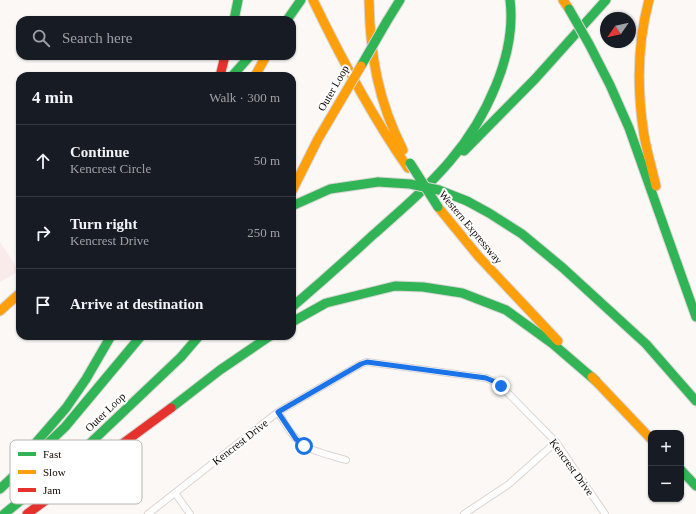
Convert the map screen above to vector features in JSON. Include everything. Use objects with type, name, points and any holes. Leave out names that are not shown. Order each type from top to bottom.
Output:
[{"type":"highway","points":[[235,16],[238,0]]},
{"type":"highway","points":[[289,16],[301,0]]},
{"type":"highway","name":"Western Expressway","points":[[313,0],[358,90],[388,140],[409,166],[438,208],[479,257],[648,436]]},
{"type":"highway","points":[[369,0],[369,34],[376,80],[389,121],[409,166]]},
{"type":"highway","name":"Outer Loop","points":[[296,183],[318,139],[400,0]]},
{"type":"highway","points":[[296,303],[411,200],[451,160],[464,142],[481,116],[496,85],[506,52],[511,24],[510,0]]},
{"type":"highway","points":[[563,0],[589,44],[610,85],[629,128],[696,317]]},
{"type":"highway","points":[[451,160],[464,151],[535,79],[606,0]]},
{"type":"highway","points":[[649,0],[639,48],[639,91],[644,136],[678,266]]},
{"type":"highway","points":[[221,72],[224,60]]},
{"type":"highway","points":[[236,72],[246,60]]},
{"type":"highway","points":[[257,72],[264,60]]},
{"type":"highway","points":[[296,204],[330,189],[378,182],[410,184],[439,190],[467,201],[522,234],[563,268],[646,344],[696,401]]},
{"type":"highway","points":[[296,320],[326,303],[395,286],[423,287],[462,293],[506,310],[553,344],[596,382]]},
{"type":"highway","points":[[0,310],[16,296]]},
{"type":"highway","points":[[0,316],[16,305]]},
{"type":"highway","points":[[38,440],[66,408],[86,379],[109,340]]},
{"type":"highway","points":[[51,440],[90,399],[138,340]]},
{"type":"highway","name":"Outer Loop","points":[[94,440],[181,357],[196,340]]},
{"type":"highway","points":[[220,370],[254,340]]},
{"type":"highway","points":[[128,440],[220,370],[264,340]]},
{"type":"highway","points":[[0,484],[10,472]]},
{"type":"highway","points":[[684,473],[696,486]]},
{"type":"highway","points":[[0,489],[10,479]]},
{"type":"highway","name":"Outer Loop","points":[[4,514],[16,504]]},
{"type":"highway","points":[[27,514],[40,504]]},
{"type":"highway","points":[[40,514],[50,504]]},
{"type":"street","name":"Kencrest Drive","points":[[148,514],[278,412],[361,364],[375,362],[486,378],[501,386],[556,442],[605,514]]},
{"type":"street","points":[[278,412],[296,439],[304,446],[315,451],[346,460]]},
{"type":"street","points":[[464,514],[510,484],[556,442]]},
{"type":"street","points":[[175,493],[190,514]]},
{"type":"shaded area","points":[[0,242],[16,266],[16,273],[0,282]]},
{"type":"traffic: fast","points":[[235,16],[238,0]]},
{"type":"traffic: fast","points":[[290,16],[301,0]]},
{"type":"traffic: fast","points":[[387,21],[400,0]]},
{"type":"traffic: fast","points":[[296,303],[432,181],[463,145],[486,107],[496,86],[508,43],[511,21],[510,0]]},
{"type":"traffic: fast","points":[[464,151],[535,79],[606,0]]},
{"type":"traffic: fast","points":[[569,9],[589,44]]},
{"type":"traffic: fast","points":[[361,66],[387,21]]},
{"type":"traffic: fast","points":[[589,44],[610,85],[629,128],[696,317]]},
{"type":"traffic: fast","points":[[236,72],[246,60]]},
{"type":"traffic: fast","points":[[410,163],[438,207]]},
{"type":"traffic: fast","points":[[296,204],[330,189],[378,182]]},
{"type":"traffic: fast","points":[[378,182],[410,184],[439,190],[467,201]]},
{"type":"traffic: fast","points":[[467,201],[522,234],[563,268],[646,344],[696,401]]},
{"type":"traffic: fast","points":[[296,320],[326,303],[395,286],[423,287],[462,293],[506,310],[553,344],[596,381]]},
{"type":"traffic: fast","points":[[38,440],[66,408],[86,379],[109,340]]},
{"type":"traffic: fast","points":[[51,440],[65,427],[138,340]]},
{"type":"traffic: fast","points":[[94,440],[181,357],[196,340]]},
{"type":"traffic: fast","points":[[171,408],[220,370],[264,340]]},
{"type":"traffic: fast","points":[[684,473],[696,486]]},
{"type":"traffic: fast","points":[[0,489],[10,479]]},
{"type":"traffic: fast","points":[[4,514],[16,504]]},
{"type":"traffic: slow","points":[[313,0],[357,86],[381,128],[408,168]]},
{"type":"traffic: slow","points":[[369,0],[371,40],[377,77],[387,114],[403,150]]},
{"type":"traffic: slow","points":[[563,0],[569,9]]},
{"type":"traffic: slow","points":[[649,0],[642,33],[639,84],[644,135],[656,186]]},
{"type":"traffic: slow","points":[[257,72],[264,60]]},
{"type":"traffic: slow","points":[[296,183],[318,139],[361,66]]},
{"type":"traffic: slow","points":[[438,207],[479,257],[558,341]]},
{"type":"traffic: slow","points":[[0,311],[16,297]]},
{"type":"traffic: slow","points":[[592,377],[648,436]]},
{"type":"traffic: jam","points":[[221,72],[224,60]]},
{"type":"traffic: jam","points":[[128,440],[171,408]]},
{"type":"traffic: jam","points":[[27,514],[41,504]]},
{"type":"route","points":[[304,446],[296,439],[278,412],[367,362],[486,378],[501,386]]}]
